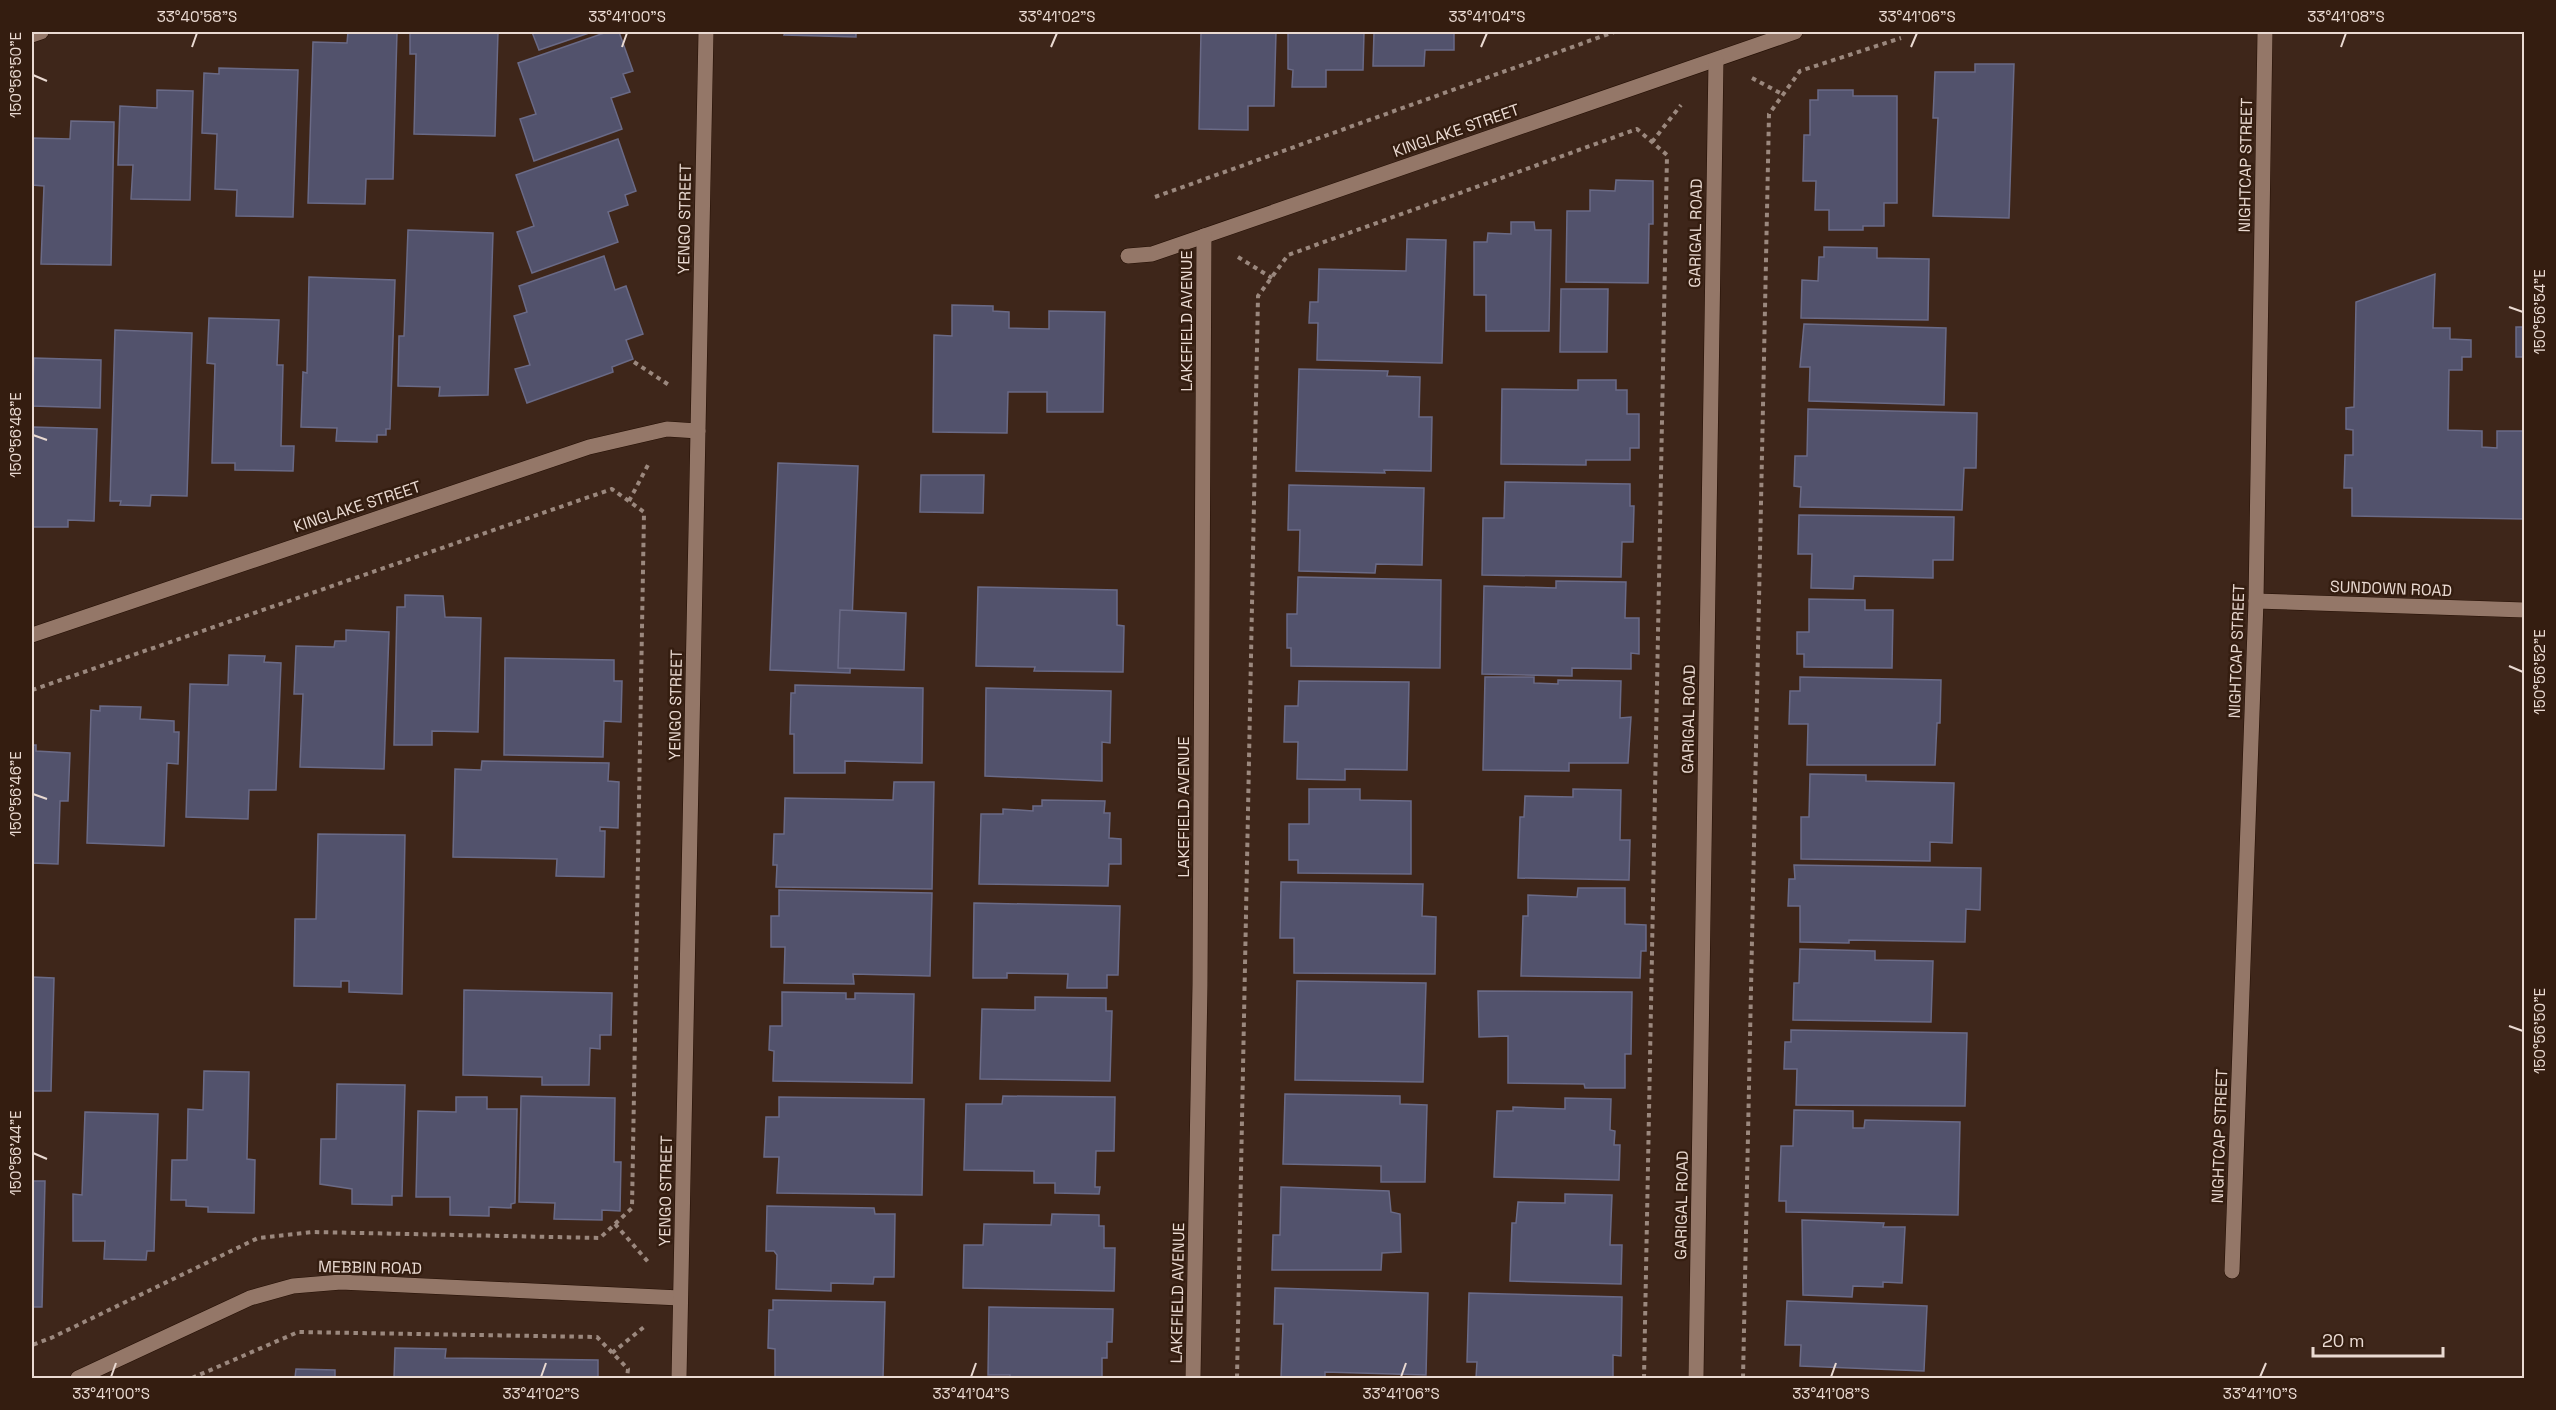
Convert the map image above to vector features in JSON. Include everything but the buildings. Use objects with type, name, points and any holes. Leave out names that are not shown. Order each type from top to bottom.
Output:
[{"type":"street","points":[[32,35],[41,32]]},
{"type":"street","name":"YENGO STREET","points":[[679,1378],[706,32]]},
{"type":"street","name":"KINGLAKE STREET","points":[[1128,256],[1152,254],[1795,32]]},
{"type":"street","name":"NIGHTCAP STREET","points":[[2232,1271],[2256,601],[2265,32]]},
{"type":"street","name":"GARIGAL ROAD","points":[[1696,1378],[1716,60]]},
{"type":"street","name":"LAKEFIELD AVENUE","points":[[1193,1378],[1200,985],[1204,236]]},
{"type":"street","name":"KINGLAKE STREET","points":[[32,635],[589,447],[667,429],[698,431]]},
{"type":"street","name":"SUNDOWN ROAD","points":[[2256,601],[2524,610]]},
{"type":"street","name":"MEBBIN ROAD","points":[[78,1378],[250,1298],[293,1286],[341,1282],[680,1298]]},
{"type":"path","points":[[1155,197],[1614,32]]},
{"type":"path","points":[[1743,1378],[1770,114],[1800,71],[1901,38]]},
{"type":"path","points":[[1237,1378],[1258,296],[1288,255],[1637,129],[1667,155],[1644,1378]]},
{"type":"path","points":[[32,690],[612,489],[644,512],[632,1208],[600,1238],[313,1232],[258,1238],[51,1338],[32,1345]]},
{"type":"path","points":[[615,1224],[680,1298]]},
{"type":"path","points":[[192,1378],[298,1332],[347,1330],[597,1337],[628,1369],[627,1378]]}]
